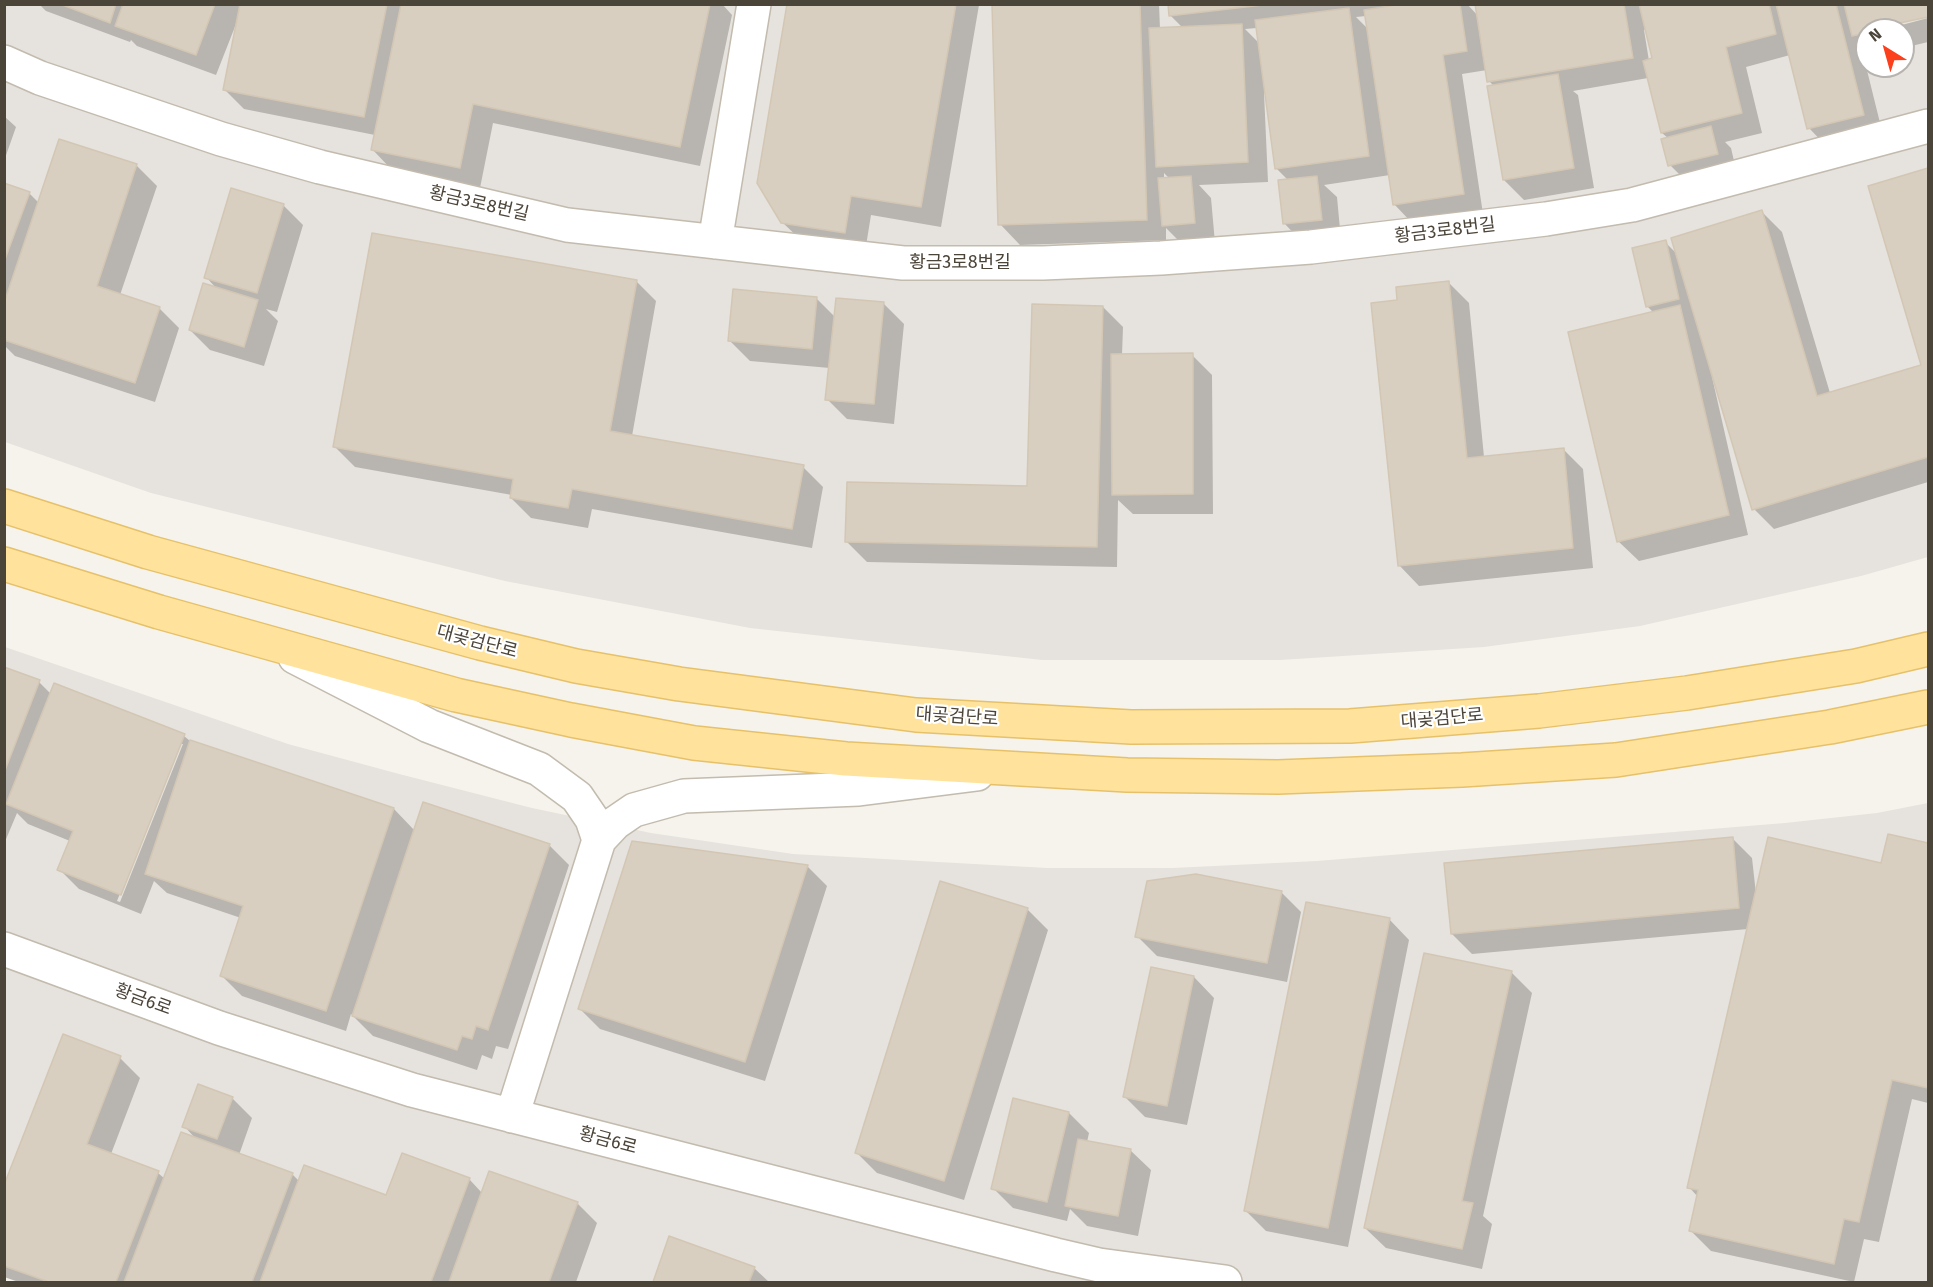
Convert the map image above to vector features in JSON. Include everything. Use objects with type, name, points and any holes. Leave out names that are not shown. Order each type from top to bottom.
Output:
[{"type":"main road","name":"대곶검단로","points":[[4,506],[148,552],[480,643],[576,666],[679,684],[916,715],[1131,727],[1350,726],[1539,711],[1687,693],[1856,666],[1929,649]]},
{"type":"main road","points":[[4,564],[159,612],[456,695],[571,720],[694,742],[846,759],[1127,775],[1278,777],[1616,760],[1830,727],[1929,708]]},
{"type":"street","points":[[715,242],[754,4]]},
{"type":"street","name":"황금3로8번길","points":[[4,62],[40,78],[221,139],[320,167],[567,225],[914,263],[1055,263],[1311,247],[1546,219],[1632,205],[1929,126]]},
{"type":"street","points":[[272,644],[399,712],[539,769],[577,797],[592,819],[599,840]]},
{"type":"street","points":[[512,1116],[599,840],[615,823],[634,810],[684,796],[860,789],[1021,768]]},
{"type":"street","name":"황금6로","points":[[4,949],[219,1028],[412,1090],[1077,1260],[1225,1282]]},
{"type":"shaded area","points":[[5,5],[1928,5],[1928,557],[1861,576],[1640,626],[1484,647],[1280,660],[1042,660],[750,628],[505,581],[151,493],[5,442]]},
{"type":"shaded area","points":[[5,647],[288,744],[403,775],[532,808],[651,833],[793,854],[1047,868],[1173,868],[1317,861],[1785,823],[1877,813],[1928,803],[1928,1282],[17,1282],[5,1277]]},
{"type":"building","points":[[60,4],[116,4],[110,23]]},
{"type":"building","points":[[123,4],[215,4],[196,55],[115,26]]},
{"type":"building","points":[[240,4],[387,4],[364,117],[223,90]]},
{"type":"building","points":[[401,4],[710,4],[680,147],[473,104],[460,168],[371,150]]},
{"type":"building","points":[[787,4],[956,4],[921,207],[851,196],[845,233],[781,223],[757,183]]},
{"type":"building","points":[[992,4],[1140,4],[1147,220],[998,225]]},
{"type":"building","points":[[1168,4],[1271,4],[1169,16]]},
{"type":"building","points":[[1402,4],[1460,4],[1467,51],[1443,55],[1464,194],[1393,205],[1364,10]]},
{"type":"building","points":[[1475,4],[1624,4],[1633,58],[1487,82]]},
{"type":"building","points":[[1639,4],[1769,4],[1776,34],[1726,47],[1742,113],[1661,133],[1643,61],[1652,58]]},
{"type":"building","points":[[1776,4],[1836,4],[1864,115],[1807,129]]},
{"type":"building","points":[[1844,4],[1928,4],[1928,17],[1915,20],[1855,18],[1855,35],[1852,36]]},
{"type":"building","points":[[1349,8],[1369,156],[1275,169],[1255,20]]},
{"type":"building","points":[[1242,24],[1248,162],[1156,167],[1149,28]]},
{"type":"building","points":[[1558,74],[1574,168],[1503,180],[1487,86]]},
{"type":"building","points":[[1711,126],[1718,154],[1668,166],[1661,139]]},
{"type":"building","points":[[59,139],[137,164],[97,286],[160,307],[135,383],[4,340],[4,303]]},
{"type":"building","points":[[1928,168],[1928,457],[1752,510],[1671,238],[1762,210],[1817,396],[1921,365],[1868,186]]},
{"type":"building","points":[[1191,176],[1195,223],[1162,226],[1158,178]]},
{"type":"building","points":[[1317,176],[1322,220],[1283,224],[1278,180]]},
{"type":"building","points":[[4,183],[30,192],[4,262]]},
{"type":"building","points":[[231,188],[284,204],[257,293],[204,278]]},
{"type":"building","points":[[372,233],[637,280],[610,431],[804,465],[792,529],[572,489],[568,508],[510,498],[513,479],[333,447]]},
{"type":"building","points":[[1666,240],[1679,299],[1646,307],[1632,248]]},
{"type":"building","points":[[1449,281],[1467,458],[1564,448],[1573,548],[1398,566],[1371,303],[1397,300],[1396,287]]},
{"type":"building","points":[[203,283],[258,300],[244,347],[189,330]]},
{"type":"building","points":[[733,289],[817,297],[812,349],[728,341]]},
{"type":"building","points":[[836,298],[884,302],[874,404],[825,400]]},
{"type":"building","points":[[1032,304],[1103,306],[1097,547],[845,542],[847,482],[1027,486]]},
{"type":"building","points":[[1680,305],[1729,515],[1617,542],[1568,332]]},
{"type":"building","points":[[1193,353],[1193,494],[1112,495],[1111,354]]},
{"type":"building","points":[[4,667],[40,680],[4,773]]},
{"type":"building","points":[[54,683],[185,734],[121,895],[57,870],[73,831],[6,804]]},
{"type":"building","points":[[190,740],[394,808],[326,1011],[220,976],[243,906],[145,874]]},
{"type":"building","points":[[423,802],[550,844],[488,1030],[476,1026],[472,1039],[462,1036],[457,1050],[352,1016]]},
{"type":"building","points":[[1888,834],[1928,843],[1928,1088],[1892,1080],[1859,1222],[1844,1219],[1834,1264],[1689,1231],[1698,1190],[1687,1188],[1768,837],[1881,863]]},
{"type":"building","points":[[1733,837],[1739,908],[1451,934],[1444,863]]},
{"type":"building","points":[[632,841],[808,865],[745,1062],[578,1009]]},
{"type":"building","points":[[1196,874],[1282,891],[1267,963],[1135,937],[1147,881]]},
{"type":"building","points":[[940,881],[1028,908],[944,1181],[855,1153]]},
{"type":"building","points":[[1306,902],[1390,918],[1328,1228],[1244,1211]]},
{"type":"building","points":[[1424,953],[1512,971],[1462,1201],[1473,1203],[1462,1249],[1364,1228]]},
{"type":"building","points":[[1151,967],[1194,976],[1167,1106],[1123,1097]]},
{"type":"building","points":[[63,1034],[121,1056],[87,1144],[159,1171],[116,1282],[49,1282],[4,1266],[4,1185]]},
{"type":"building","points":[[198,1084],[233,1097],[217,1139],[182,1127]]},
{"type":"building","points":[[1013,1098],[1069,1112],[1047,1202],[991,1189]]},
{"type":"building","points":[[181,1132],[293,1173],[252,1282],[124,1282]]},
{"type":"building","points":[[1078,1139],[1131,1149],[1118,1216],[1065,1206]]},
{"type":"building","points":[[402,1153],[470,1178],[431,1282],[260,1282],[304,1165],[386,1195]]},
{"type":"building","points":[[489,1171],[578,1202],[549,1282],[449,1282]]},
{"type":"building","points":[[669,1236],[755,1267],[749,1282],[653,1282]]}]
